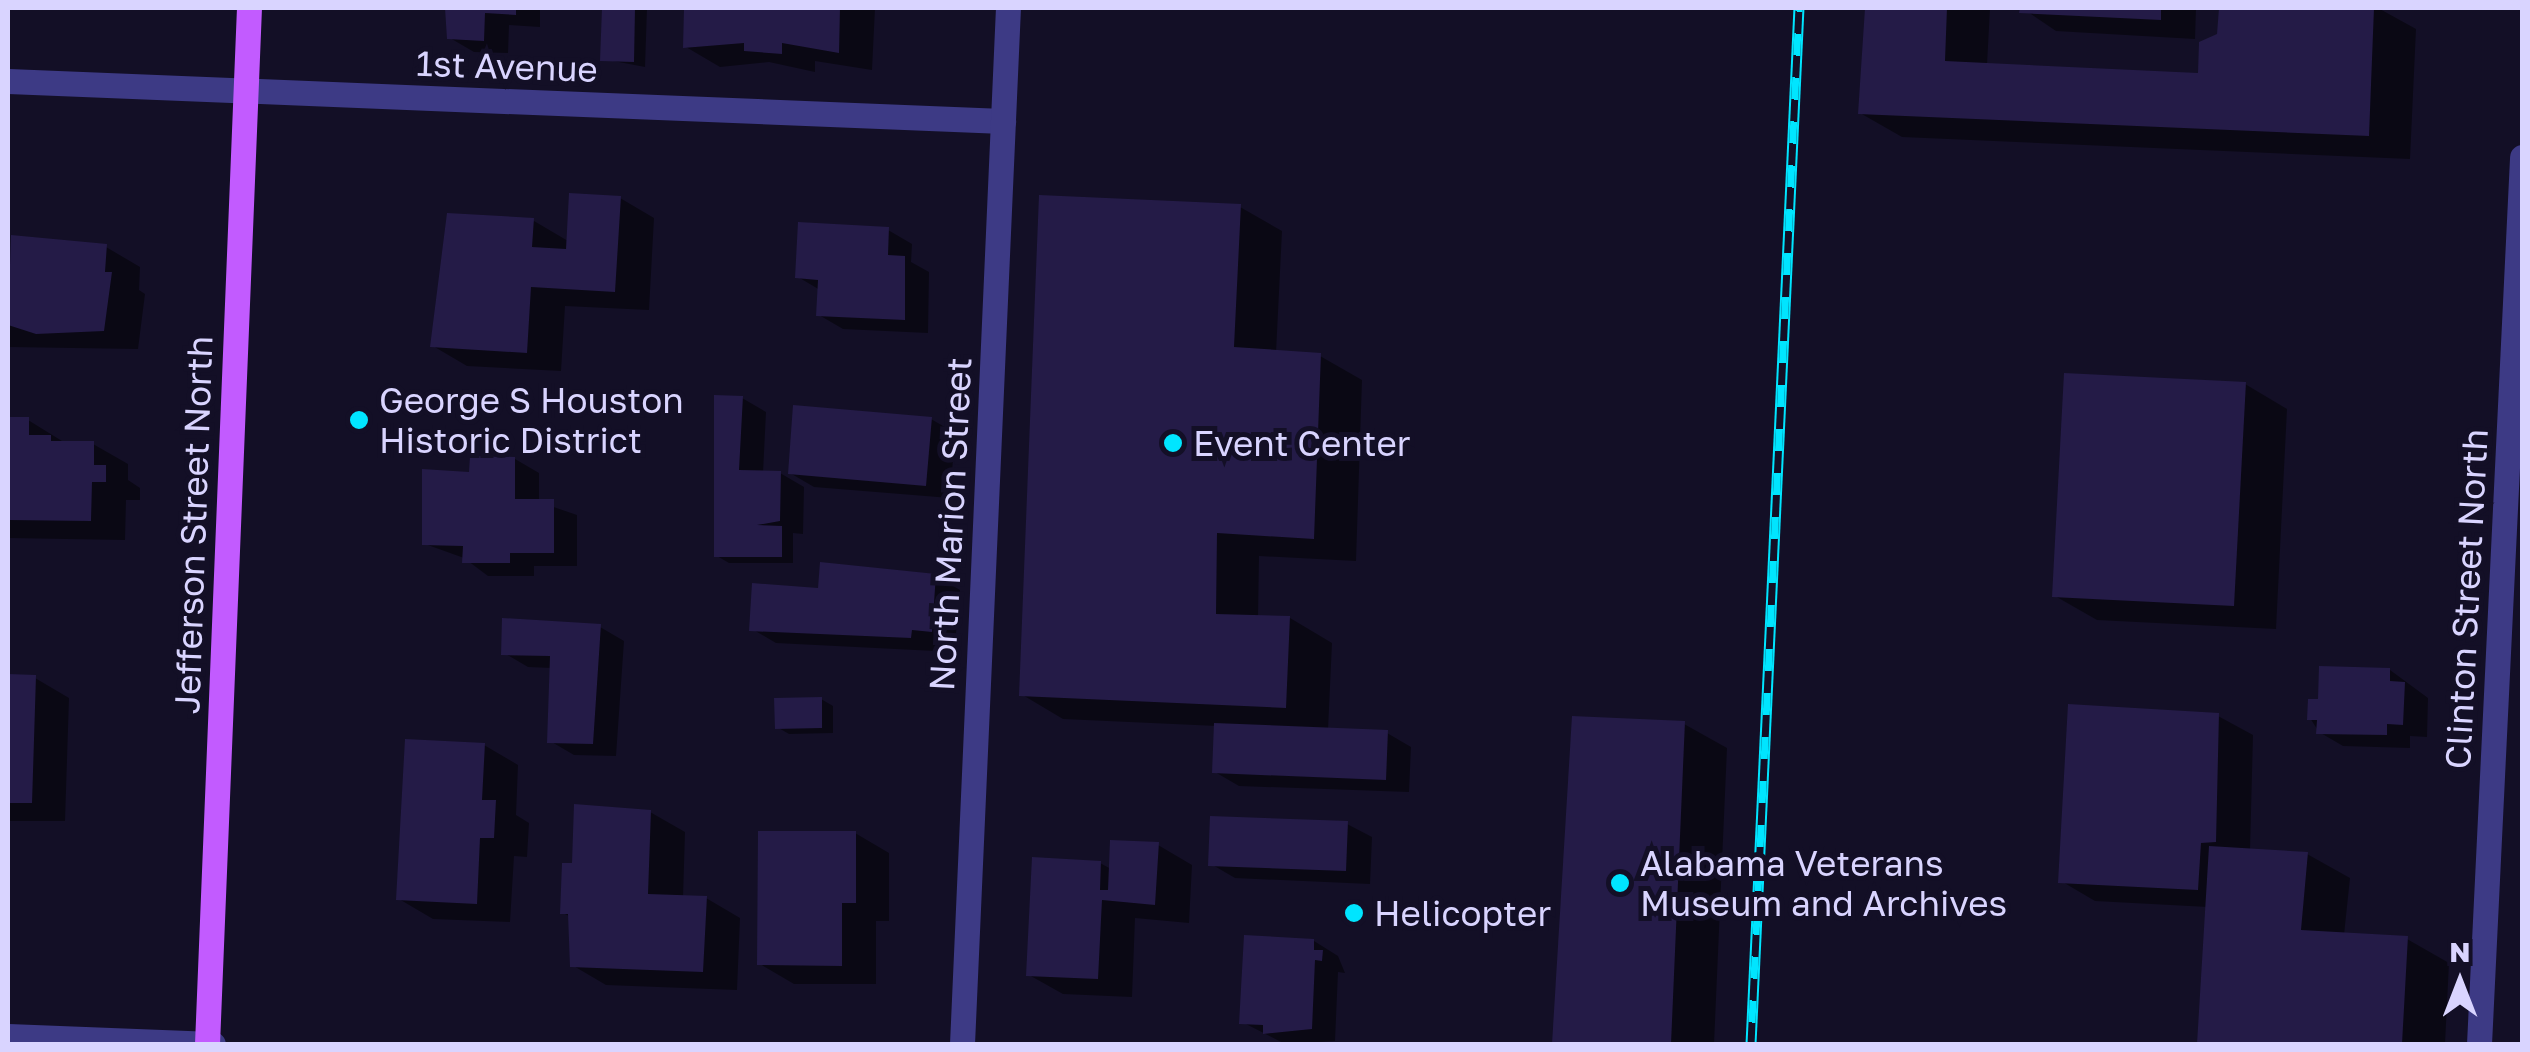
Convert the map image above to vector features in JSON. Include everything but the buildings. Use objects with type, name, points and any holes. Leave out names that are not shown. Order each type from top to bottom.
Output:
[{"type":"main road","name":"Jefferson Street North","points":[[209,1044],[249,8]]},
{"type":"street","name":"North Marion Street","points":[[962,1044],[1008,8]]},
{"type":"street","name":"1st Avenue","points":[[8,82],[1003,121]]},
{"type":"street","name":"Clinton Street North","points":[[2479,1044],[2522,157]]},
{"type":"street","points":[[8,1036],[209,1044]]},
{"type":"railway","points":[[1751,1044],[1799,8]]},
{"type":"place","name":"George S Houston Historic District","points":[[359,420]]},
{"type":"place","name":"Event Center","points":[[1173,443]]},
{"type":"place","name":"Alabama Veterans Museum and Archives","points":[[1620,883]]},
{"type":"place","name":"Helicopter","points":[[1354,913]]}]
